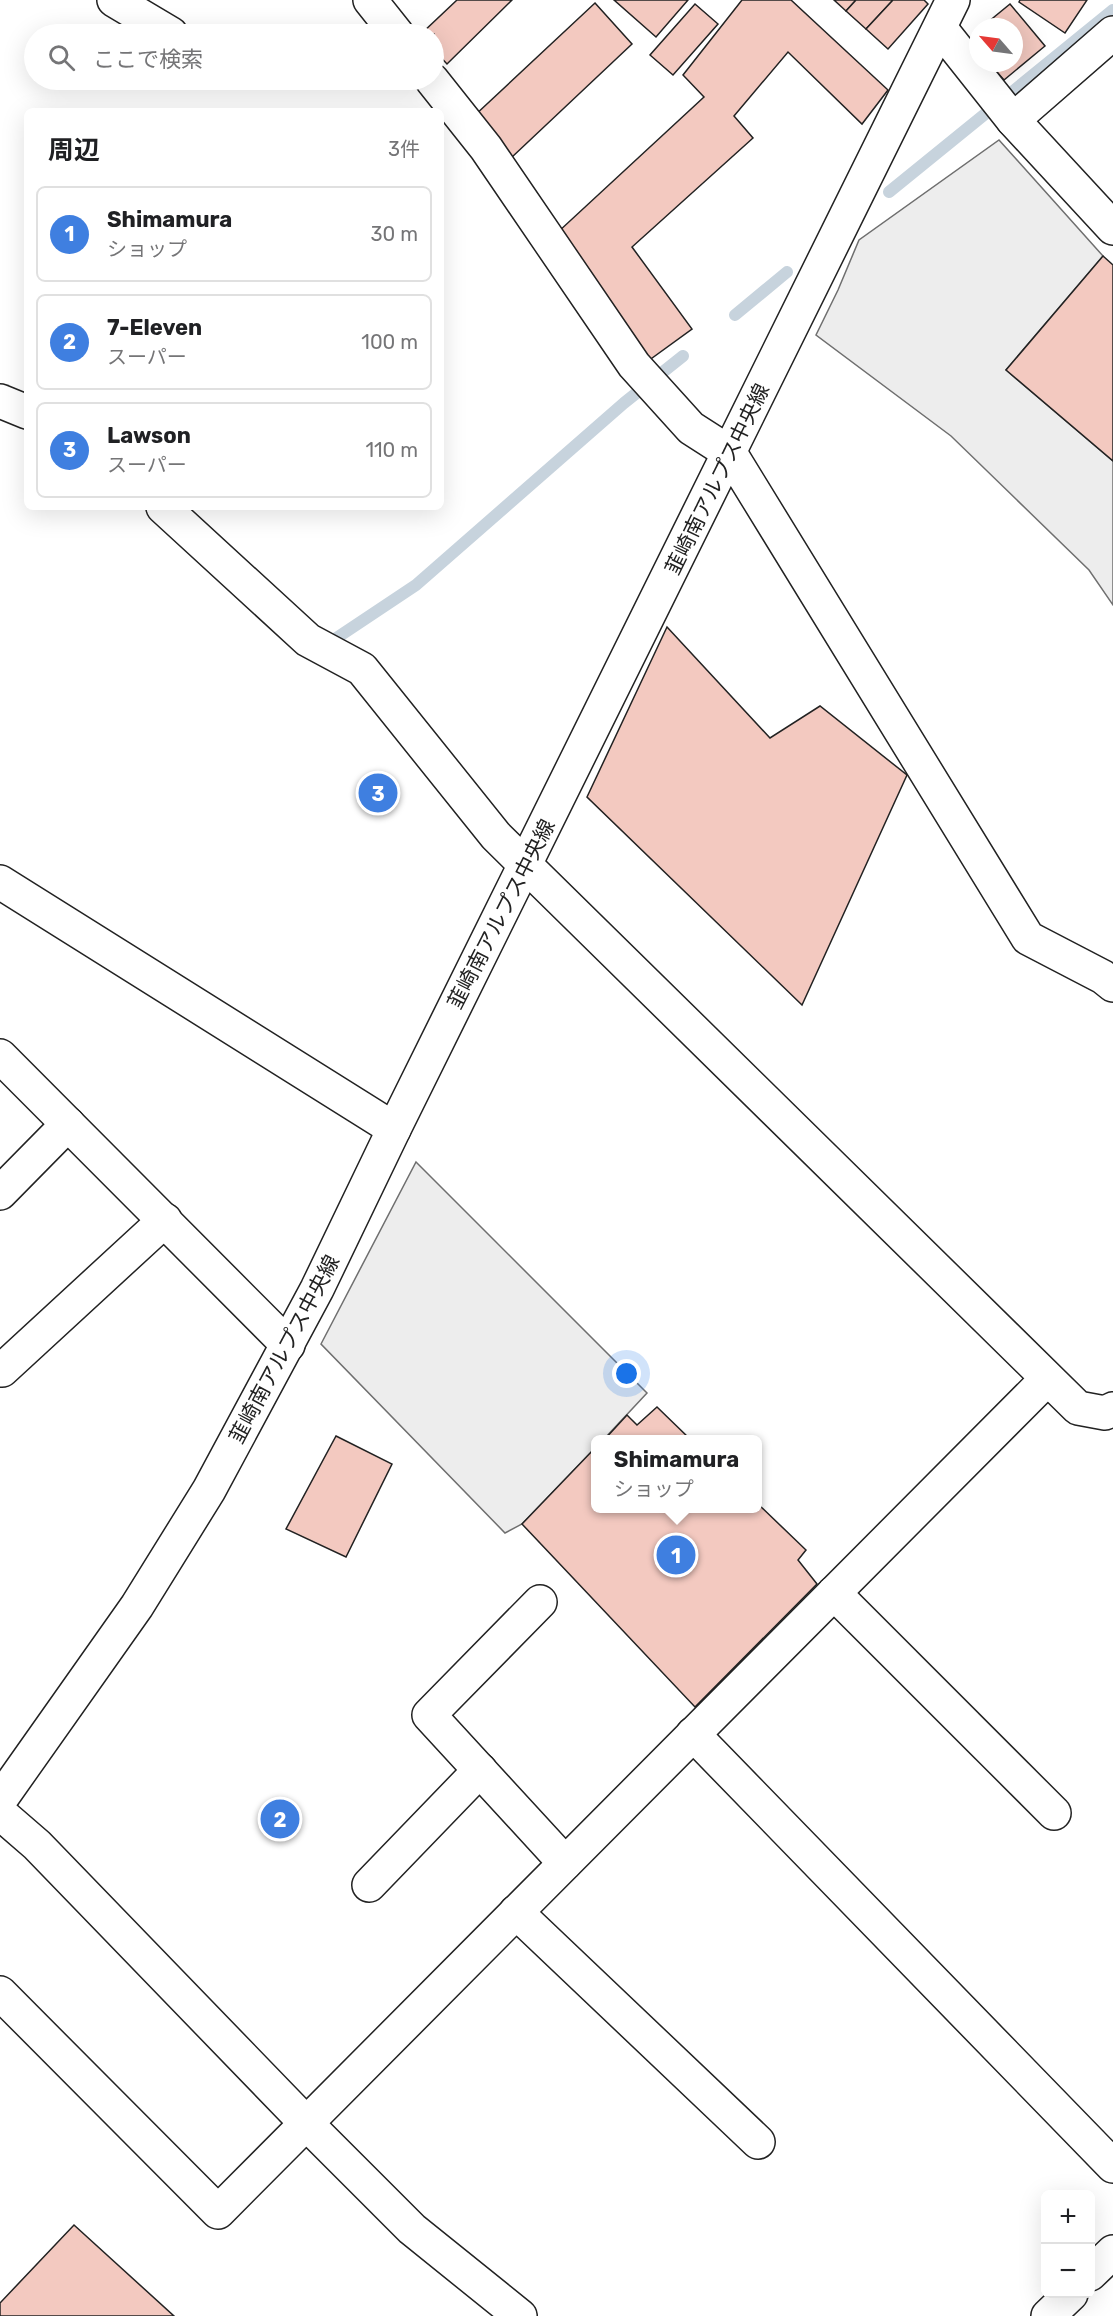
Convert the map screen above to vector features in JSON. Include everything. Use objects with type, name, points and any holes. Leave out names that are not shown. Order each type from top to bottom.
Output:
[{"type":"street","points":[[114,0],[154,24]]},
{"type":"street","points":[[370,0],[389,24]]},
{"type":"street","points":[[947,14],[1004,109],[1113,228]]},
{"type":"street","name":"韮崎南アルプス中央線","points":[[0,1800],[137,1606],[210,1490],[288,1345],[947,14]]},
{"type":"street","points":[[1004,109],[1113,33]]},
{"type":"street","points":[[440,90],[486,148],[634,365],[691,428],[730,453],[1028,938],[1103,977],[1113,985]]},
{"type":"street","points":[[0,401],[24,411]]},
{"type":"street","points":[[166,510],[308,640],[362,669],[495,836],[1078,1408],[1105,1413],[1113,1409]]},
{"type":"street","points":[[0,882],[394,1129]]},
{"type":"street","points":[[0,1056],[288,1345]]},
{"type":"street","points":[[0,1194],[68,1124]]},
{"type":"street","points":[[0,1368],[2,1370],[165,1220]]},
{"type":"street","points":[[0,1993],[218,2212],[1047,1378]]},
{"type":"street","points":[[834,1593],[1054,1813]]},
{"type":"street","points":[[540,1602],[429,1715],[565,1863]]},
{"type":"street","points":[[693,1734],[1113,2166]]},
{"type":"street","points":[[369,1885],[480,1770]]},
{"type":"street","points":[[0,1813],[37,1845],[412,2229],[520,2316]]},
{"type":"street","points":[[516,1912],[758,2142]]},
{"type":"street","points":[[1095,2269],[1113,2252]]},
{"type":"street","points":[[1048,2316],[1067,2298]]},
{"type":"shaded area","points":[[999,140],[1103,256],[1006,370],[1113,461],[1113,605],[1089,570],[951,436],[816,335],[859,240]]},
{"type":"shaded area","points":[[416,1162],[647,1393],[608,1435],[591,1435],[591,1452],[522,1524],[505,1533],[321,1344]]},
{"type":"building","points":[[457,0],[512,0],[447,64],[444,61],[444,24],[432,24]]},
{"type":"building","points":[[614,0],[688,0],[656,37]]},
{"type":"building","points":[[742,0],[791,0],[888,90],[862,124],[788,52],[734,116],[753,138],[632,247],[692,329],[648,361],[558,232],[704,97],[683,75]]},
{"type":"building","points":[[834,0],[856,0],[846,11]]},
{"type":"building","points":[[856,0],[893,0],[866,29],[846,11]]},
{"type":"building","points":[[893,0],[924,0],[928,4],[888,49],[866,29]]},
{"type":"building","points":[[1020,0],[1087,0],[1065,33],[1019,2]]},
{"type":"building","points":[[595,3],[632,44],[511,158],[473,117]]},
{"type":"building","points":[[695,4],[718,24],[673,75],[650,55]]},
{"type":"building","points":[[1010,4],[1022,18],[993,18]]},
{"type":"building","points":[[1023,20],[1045,46],[1023,64]]},
{"type":"building","points":[[997,72],[1014,72],[1004,80]]},
{"type":"building","points":[[1103,256],[1113,265],[1113,461],[1006,370]]},
{"type":"building","points":[[667,627],[770,738],[820,706],[907,775],[802,1005],[587,797]]},
{"type":"building","points":[[657,1407],[686,1435],[609,1435],[627,1415],[637,1425]]},
{"type":"building","points":[[336,1436],[392,1464],[346,1557],[286,1529]]},
{"type":"building","points":[[591,1452],[591,1513],[762,1513],[762,1508],[806,1550],[798,1560],[817,1584],[695,1707],[522,1524]]},
{"type":"building","points":[[74,2225],[174,2316],[0,2316],[0,2303]]},
{"type":"waterway","points":[[889,192],[1113,10]]},
{"type":"waterway","points":[[735,315],[787,272]]},
{"type":"waterway","points":[[332,641],[416,585],[624,403],[683,356]]},
{"type":"place","name":"Lawson","points":[[378,793]]},
{"type":"place","name":"Shimamura","points":[[676,1555]]},
{"type":"place","name":"7-Eleven","points":[[280,1819]]}]
